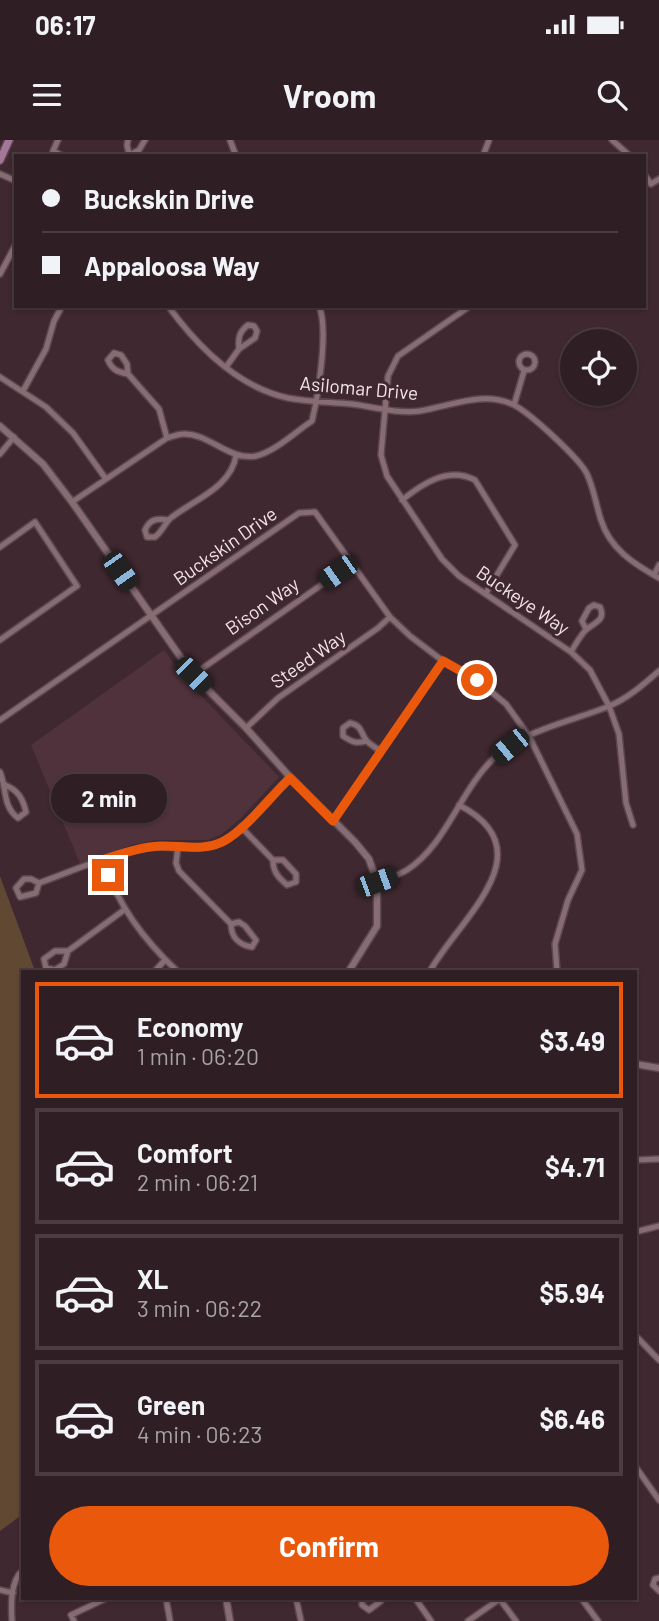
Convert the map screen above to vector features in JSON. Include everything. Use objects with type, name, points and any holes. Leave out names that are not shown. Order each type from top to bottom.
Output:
[{"type":"main road","points":[[0,160],[9,140]]},
{"type":"street","points":[[58,140],[53,151],[59,154]]},
{"type":"street","points":[[130,154],[139,150],[145,140]]},
{"type":"street","points":[[612,140],[628,154]]},
{"type":"street","points":[[646,177],[651,184],[659,178]]},
{"type":"street","points":[[0,274],[14,248]]},
{"type":"street","points":[[23,391],[46,349],[61,308]]},
{"type":"street","name":"Asilomar Drive","points":[[170,308],[210,356],[268,393],[317,402],[418,411],[466,400],[490,398],[514,405],[531,417],[579,462],[587,472],[602,524],[614,547],[634,565],[656,577]]},
{"type":"street","points":[[72,502],[167,438],[183,434],[209,440],[236,455],[255,456],[275,447],[312,421],[317,402],[324,329],[320,308]]},
{"type":"street","name":"Buckeye Way","points":[[467,308],[398,356],[388,376],[381,455],[387,476],[442,559],[459,576],[571,652],[590,670],[609,706],[619,734],[626,803],[633,825]]},
{"type":"street","points":[[226,367],[239,349],[255,338],[257,331],[254,326],[247,325],[242,330],[238,337],[239,349]]},
{"type":"street","points":[[514,405],[524,371]]},
{"type":"street","points":[[128,373],[159,410],[167,438]]},
{"type":"street","points":[[0,377],[46,407],[73,433],[106,479]]},
{"type":"street","points":[[0,426],[43,464],[193,675],[369,859],[377,882],[377,926],[350,970]]},
{"type":"street","points":[[0,454],[14,437]]},
{"type":"street","points":[[168,520],[158,518],[151,521],[145,530],[147,537],[155,537],[162,532],[168,520],[225,481],[235,468],[236,455]]},
{"type":"street","points":[[402,500],[426,481],[466,475],[475,480],[515,545],[486,593]]},
{"type":"street","name":"Buckskin Drive","points":[[0,720],[299,513],[315,512],[390,617],[443,661],[477,680],[506,704],[529,736],[577,834],[582,870],[568,900],[555,944],[557,970]]},
{"type":"street","points":[[0,547],[36,522],[77,586],[0,640]]},
{"type":"street","name":"Bison Way","points":[[193,675],[351,564]]},
{"type":"street","points":[[656,577],[659,565]]},
{"type":"street","points":[[571,652],[586,629],[594,626],[601,618],[600,607],[594,605],[589,608],[582,621],[586,629]]},
{"type":"street","name":"Steed Way","points":[[246,728],[278,698],[390,617]]},
{"type":"street","points":[[333,821],[443,661]]},
{"type":"street","points":[[377,882],[406,871],[430,850],[493,759],[510,746],[529,736],[609,706],[637,691],[659,671]]},
{"type":"street","points":[[366,741],[351,741],[344,736],[343,728],[350,723],[358,725],[363,730],[366,741],[381,751]]},
{"type":"street","points":[[0,772],[5,785],[4,796],[7,804],[18,818],[23,816],[26,812],[19,795],[5,785]]},
{"type":"street","points":[[38,883],[102,860],[147,848],[213,845],[223,842],[290,778]]},
{"type":"street","points":[[431,970],[488,891],[497,866],[497,844],[487,827],[474,813],[459,805]]},
{"type":"street","points":[[241,827],[273,860],[273,869],[279,878],[286,885],[296,882],[296,874],[283,860],[273,860]]},
{"type":"street","points":[[178,847],[176,863],[179,871],[231,924],[236,939],[244,946],[252,947],[257,940],[253,934],[239,922],[231,924]]},
{"type":"street","points":[[102,860],[124,910],[176,970]]},
{"type":"street","points":[[68,950],[64,964],[55,970],[46,968],[44,959],[55,951],[68,950],[124,910]]},
{"type":"street","points":[[156,970],[165,960]]},
{"type":"street","points":[[637,1064],[659,1068]]},
{"type":"street","points":[[637,1160],[659,1159]]},
{"type":"street","points":[[637,1232],[659,1226]]},
{"type":"street","points":[[637,1337],[659,1360]]},
{"type":"street","points":[[637,1469],[659,1500]]},
{"type":"street","points":[[12,1621],[11,1603],[21,1572]]},
{"type":"street","points":[[659,1578],[655,1579],[653,1584],[659,1591]]},
{"type":"street","points":[[0,1590],[13,1593]]},
{"type":"street","points":[[74,1621],[71,1615],[103,1600]]},
{"type":"street","points":[[166,1600],[170,1621]]},
{"type":"street","points":[[226,1600],[230,1621]]},
{"type":"street","points":[[296,1600],[301,1621]]},
{"type":"street","points":[[363,1600],[362,1605],[369,1610],[381,1600]]},
{"type":"street","points":[[416,1600],[431,1621]]},
{"type":"street","points":[[468,1621],[497,1600]]},
{"type":"street","points":[[501,1600],[516,1621]]},
{"type":"street","points":[[582,1600],[598,1621]]},
{"type":"street","points":[[0,1602],[11,1603]]},
{"type":"shaded area","points":[[164,650],[186,680],[279,777],[240,819],[222,834],[208,840],[156,840],[131,845],[81,866],[31,745]]},
{"type":"shaded area","points":[[0,876],[35,970],[21,970],[21,1515],[0,1531]]},
{"type":"route","points":[[108,875],[102,860],[122,854],[159,846],[201,847],[223,842],[290,778],[333,821],[443,661],[477,680]]}]
